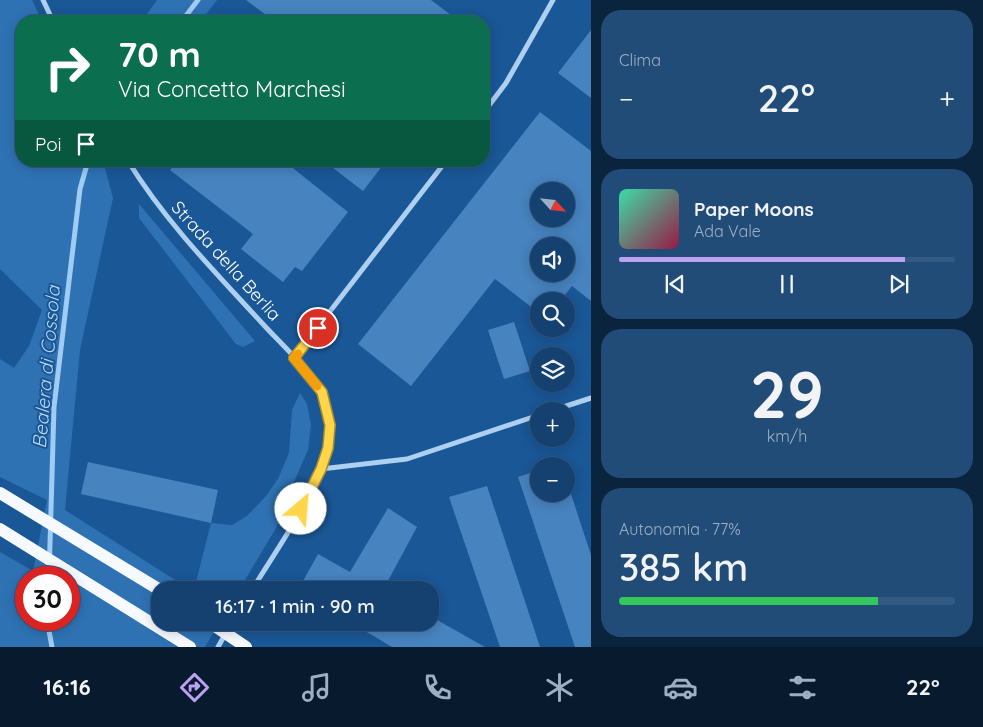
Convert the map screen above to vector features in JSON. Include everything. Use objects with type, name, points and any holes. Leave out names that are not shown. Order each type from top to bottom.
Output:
[{"type":"main road","points":[[0,492],[151,584]]},
{"type":"main road","points":[[0,529],[190,647]]},
{"type":"main road","points":[[222,631],[246,647]]},
{"type":"street","points":[[43,0],[50,15]]},
{"type":"street","points":[[490,104],[506,83],[553,0]]},
{"type":"street","name":"Strada della Berlia","points":[[132,167],[159,206],[204,260],[294,358],[322,392],[330,425],[328,448],[321,469],[301,509],[257,581]]},
{"type":"street","points":[[294,358],[441,167]]},
{"type":"street","points":[[575,403],[590,398]]},
{"type":"street","points":[[321,469],[407,459],[530,418]]},
{"type":"street","points":[[218,647],[227,631]]},
{"type":"shaded area","points":[[0,0],[32,0],[39,15],[15,15],[15,167],[105,167],[113,198],[80,350],[65,510],[177,581],[151,581],[151,631],[214,631],[205,647],[0,647],[0,552],[24,566],[15,566],[15,631],[80,631],[80,566],[34,566],[47,500],[0,477],[0,359],[14,368],[29,346],[42,310],[0,269]]},
{"type":"shaded area","points":[[157,0],[217,0],[206,15],[146,15]]},
{"type":"shaded area","points":[[139,204],[255,341],[243,347],[236,344],[139,218]]},
{"type":"shaded area","points":[[300,393],[307,404],[311,425],[308,450],[289,493],[285,513],[244,581],[196,581],[211,523],[232,525],[247,516],[266,496],[278,479],[289,453],[292,410]]},
{"type":"building","points":[[246,0],[431,0],[451,15],[266,15]]},
{"type":"building","points":[[591,30],[591,98],[558,73]]},
{"type":"building","points":[[540,112],[591,151],[591,301],[572,286],[567,292],[530,292],[530,306],[495,279],[411,386],[358,344]]},
{"type":"building","points":[[173,167],[292,167],[348,212],[302,271],[295,267],[283,282],[241,249],[253,234],[170,170]]},
{"type":"building","points":[[332,167],[381,167],[363,191]]},
{"type":"building","points":[[514,322],[530,371],[504,379],[488,330]]},
{"type":"building","points":[[88,462],[218,490],[211,523],[81,494]]},
{"type":"building","points":[[530,473],[530,502],[574,502],[591,555],[591,647],[575,647],[518,477]]},
{"type":"building","points":[[487,486],[540,647],[500,647],[449,497]]},
{"type":"building","points":[[388,508],[417,527],[388,581],[303,581],[318,554],[350,572]]},
{"type":"building","points":[[439,621],[485,647],[392,647],[365,631],[439,631]]},
{"type":"waterway","name":"Bealera di Cossola","points":[[187,15],[198,0]]},
{"type":"waterway","name":"Bealera di Cossola","points":[[49,566],[54,407],[80,189],[86,167]]},
{"type":"waterway","name":"Bealera di Cossola","points":[[49,631],[52,647]]},
{"type":"slow traffic","points":[[298,354],[294,358],[317,386]]},
{"type":"route","points":[[301,509],[321,469],[328,448],[330,425],[322,392],[294,358],[318,328]]}]
